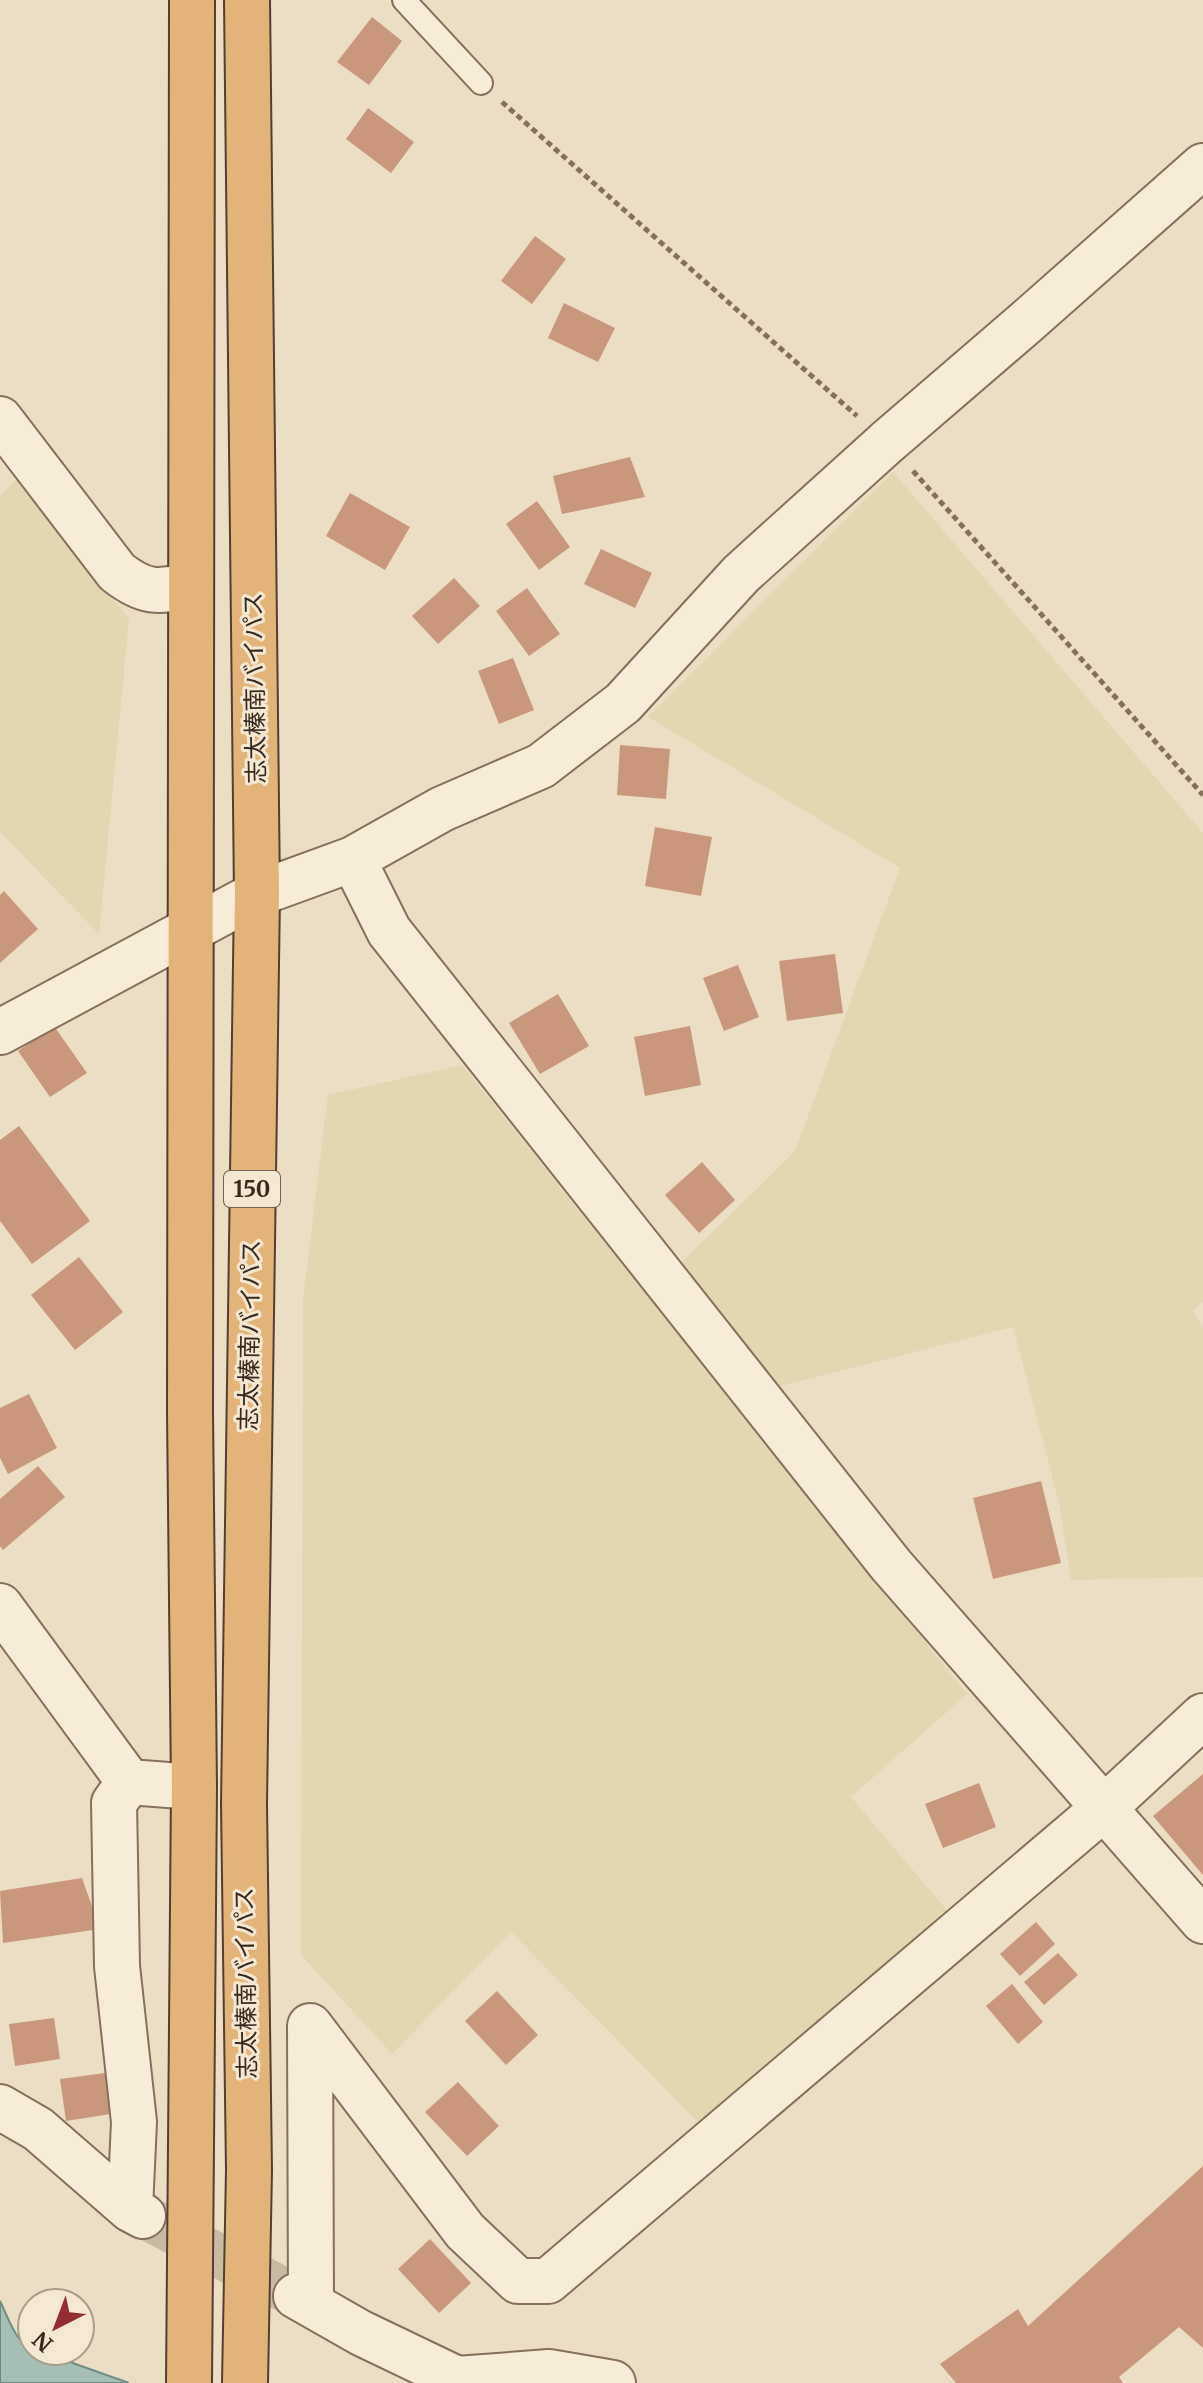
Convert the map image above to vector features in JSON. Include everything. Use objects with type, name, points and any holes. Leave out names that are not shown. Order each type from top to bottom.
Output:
[{"type":"highway","name":"150","points":[[189,2378],[194,1787],[190,1412],[192,0]]},
{"type":"highway","name":"志太榛南バイパス","points":[[245,2381],[249,2170],[244,1788],[257,894],[247,0]]},
{"type":"street","points":[[0,1032],[257,894],[353,859],[442,809],[541,766],[623,703],[741,574],[1203,166]]},
{"type":"street","points":[[0,419],[117,572],[136,587],[163,591],[191,586]]},
{"type":"street","points":[[353,859],[389,931],[891,1565],[1203,1921]]},
{"type":"street","points":[[0,1606],[129,1782],[194,1787]]},
{"type":"street","points":[[613,2383],[549,2372],[457,2379],[361,2333],[303,2299],[310,2026],[465,2231],[518,2281],[548,2281],[1104,1808],[1203,1716]]},
{"type":"street","points":[[0,2107],[38,2129],[136,2212],[134,2122],[117,1966],[114,1803],[129,1782]]},
{"type":"lane","points":[[404,0],[481,83]]},
{"type":"path","points":[[481,83],[887,442],[1203,795]]},
{"type":"shaded area","points":[[893,472],[1203,833],[1203,1302],[1193,1310],[1203,1329],[1203,1577],[1071,1580],[1059,1503],[1013,1327],[772,1388],[676,1268],[795,1151],[900,868],[648,717]]},
{"type":"shaded area","points":[[16,480],[129,619],[99,934],[0,832],[0,496]]},
{"type":"shaded area","points":[[462,1065],[967,1694],[851,1797],[950,1914],[702,2126],[511,1932],[392,2054],[301,1955],[303,1298],[328,1095]]},
{"type":"water","points":[[0,2301],[16,2333],[16,2367],[84,2367],[129,2383],[0,2383]]},
{"type":"building","points":[[372,17],[402,41],[369,85],[337,62]]},
{"type":"building","points":[[368,108],[414,142],[391,173],[346,139]]},
{"type":"building","points":[[535,236],[566,259],[532,304],[501,281]]},
{"type":"building","points":[[564,303],[615,328],[598,362],[548,338]]},
{"type":"building","points":[[630,457],[645,497],[562,514],[553,476]]},
{"type":"building","points":[[350,493],[410,527],[385,570],[326,536]]},
{"type":"building","points":[[537,501],[570,547],[539,570],[506,524]]},
{"type":"building","points":[[601,549],[652,573],[635,608],[584,584]]},
{"type":"building","points":[[454,578],[480,606],[438,644],[412,616]]},
{"type":"building","points":[[527,588],[560,634],[529,656],[496,611]]},
{"type":"building","points":[[513,658],[534,710],[499,724],[478,671]]},
{"type":"building","points":[[620,745],[670,749],[666,799],[617,795]]},
{"type":"building","points":[[655,827],[712,837],[701,896],[645,886]]},
{"type":"building","points":[[4,891],[38,929],[0,963],[0,895]]},
{"type":"building","points":[[835,954],[843,1013],[787,1021],[779,961]]},
{"type":"building","points":[[738,965],[759,1017],[724,1031],[703,978]]},
{"type":"building","points":[[558,994],[589,1046],[540,1074],[509,1023]]},
{"type":"building","points":[[54,1026],[87,1073],[50,1097],[18,1051]]},
{"type":"building","points":[[690,1026],[701,1085],[645,1096],[634,1037]]},
{"type":"building","points":[[19,1126],[90,1221],[32,1264],[0,1221],[0,1140]]},
{"type":"building","points":[[702,1162],[735,1200],[699,1233],[665,1195]]},
{"type":"building","points":[[79,1257],[123,1312],[75,1350],[31,1295]]},
{"type":"building","points":[[29,1394],[57,1448],[8,1474],[0,1458],[0,1408]]},
{"type":"building","points":[[38,1466],[65,1497],[3,1550],[0,1546],[0,1499]]},
{"type":"building","points":[[1041,1481],[1061,1563],[993,1579],[973,1498]]},
{"type":"building","points":[[1203,1774],[1203,1875],[1153,1816]]},
{"type":"building","points":[[979,1783],[996,1827],[943,1848],[925,1804]]},
{"type":"building","points":[[82,1878],[100,1929],[3,1943],[0,1891]]},
{"type":"building","points":[[1036,1922],[1055,1944],[1020,1976],[1000,1954]]},
{"type":"building","points":[[1058,1953],[1078,1975],[1044,2005],[1024,1982]]},
{"type":"building","points":[[1012,1984],[1043,2022],[1018,2044],[986,2006]]},
{"type":"building","points":[[497,1991],[538,2035],[506,2065],[465,2021]]},
{"type":"building","points":[[54,2018],[60,2059],[15,2066],[9,2024]]},
{"type":"building","points":[[105,2073],[111,2114],[66,2121],[60,2079]]},
{"type":"building","points":[[458,2082],[499,2126],[467,2156],[425,2112]]},
{"type":"building","points":[[1203,2166],[1203,2348],[1179,2327],[1119,2377],[1123,2383],[956,2383],[940,2364],[1018,2309],[1028,2326]]},
{"type":"building","points":[[430,2239],[471,2283],[439,2313],[398,2269]]},
{"type":"tunnel","points":[[143,2216],[296,2296]]}]
